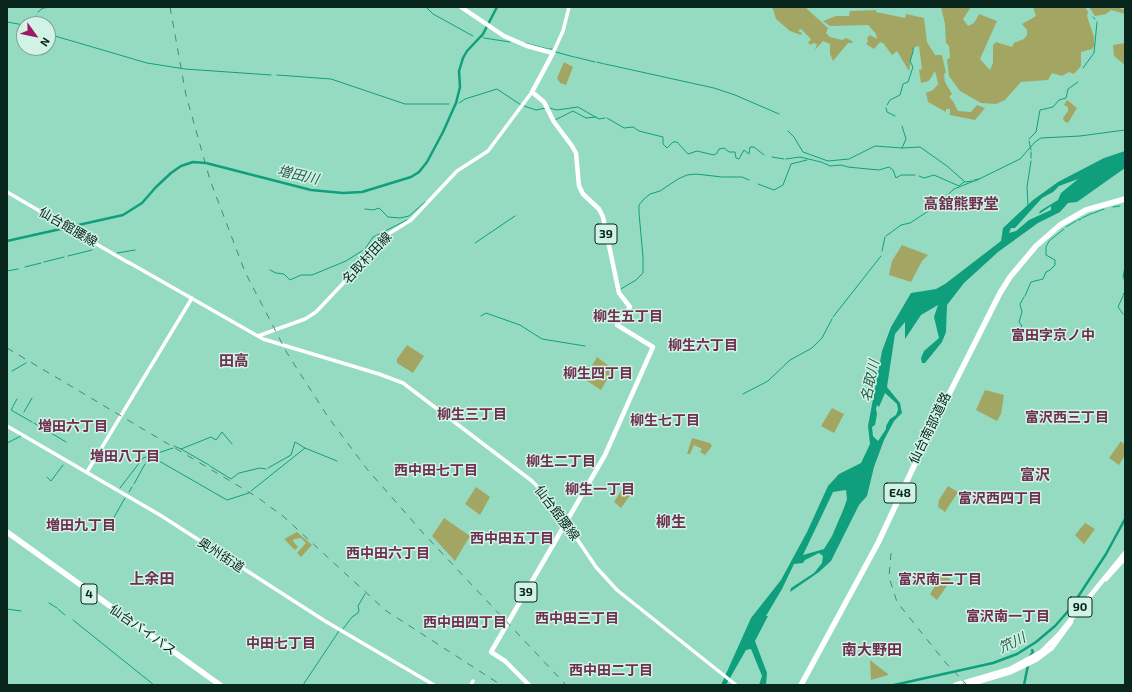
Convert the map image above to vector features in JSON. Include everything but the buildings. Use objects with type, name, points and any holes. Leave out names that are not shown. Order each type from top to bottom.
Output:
[{"type":"highway","name":"仙台南部道路","points":[[801,685],[876,541],[923,442],[996,300],[1016,268],[1050,232],[1082,212],[1110,202],[1125,199]]},
{"type":"highway","name":"仙台バイパス","points":[[7,534],[216,685]]},
{"type":"highway","name":"仙台バイパス","points":[[7,534],[220,685]]},
{"type":"main road","points":[[461,7],[512,40],[553,53]]},
{"type":"main road","points":[[532,92],[563,31],[569,7]]},
{"type":"main road","name":"名取村田線","points":[[256,337],[305,319],[313,314],[350,276],[385,236],[413,218],[458,171],[488,151],[532,92]]},
{"type":"main road","name":"39","points":[[528,685],[508,664],[492,652],[608,447],[653,347],[618,325],[630,307],[619,293],[603,217],[599,210],[580,188],[574,150],[554,122],[548,108],[532,92]]},
{"type":"main road","name":"仙台館腰線","points":[[7,192],[272,345],[391,380],[417,394]]},
{"type":"main road","points":[[87,472],[191,299]]},
{"type":"main road","points":[[263,339],[265,334]]},
{"type":"main road","name":"仙台館腰線","points":[[256,337],[394,379],[417,394],[528,478],[552,502],[596,565],[632,601],[736,685]]},
{"type":"main road","name":"奥州街道","points":[[7,426],[160,515],[331,625],[434,685]]},
{"type":"main road","name":"90","points":[[1029,662],[1055,639],[1125,553]]},
{"type":"main road","name":"90","points":[[955,685],[1029,662],[1052,648],[1125,558]]},
{"type":"main road","name":"仙台館腰線","points":[[683,642],[740,685]]},
{"type":"shaded area","points":[[770,7],[805,7],[828,28],[826,33],[830,37],[842,40],[846,38],[853,43],[848,43],[833,61],[830,54],[830,44],[823,41],[815,50],[817,44],[813,43],[811,45],[808,43],[811,39],[801,29],[798,31],[802,33],[801,35],[790,31],[776,19],[773,9]]},
{"type":"shaded area","points":[[941,7],[971,7],[963,19],[968,26],[974,23],[979,14],[997,21],[980,59],[990,70],[993,63],[993,45],[996,42],[1012,47],[1014,43],[1024,39],[1027,35],[1027,30],[1022,24],[1036,16],[1033,7],[1085,7],[1088,12],[1087,16],[1094,37],[1094,46],[1092,49],[1081,52],[1081,66],[1074,74],[1069,72],[1062,76],[1052,73],[1048,80],[1021,82],[1005,100],[996,104],[981,103],[960,91],[949,76],[947,59],[950,58],[949,46],[946,43],[945,24]]},
{"type":"shaded area","points":[[1089,7],[1117,7],[1125,10],[1125,14],[1111,10],[1106,14],[1095,16]]},
{"type":"shaded area","points":[[876,10],[876,12],[905,18],[906,14],[924,18],[927,42],[935,55],[942,55],[946,73],[944,74],[945,82],[952,94],[949,97],[953,101],[958,111],[971,112],[977,105],[985,108],[975,120],[950,115],[950,109],[946,109],[946,112],[928,102],[926,93],[933,90],[938,84],[940,86],[935,71],[929,81],[921,83],[919,70],[922,69],[919,46],[915,47],[913,50],[909,71],[897,51],[892,55],[884,44],[880,42],[874,49],[866,44],[868,41],[867,38],[870,35],[877,39],[876,34],[868,25],[830,26],[823,21],[836,16],[849,16],[850,11]]},
{"type":"shaded area","points":[[1125,43],[1125,65],[1114,56],[1113,45]]},
{"type":"shaded area","points":[[564,62],[573,67],[566,85],[560,83],[557,78]]},
{"type":"shaded area","points":[[1067,100],[1077,108],[1068,123],[1064,121],[1063,118],[1068,111],[1068,107],[1064,105]]},
{"type":"shaded area","points":[[1125,151],[1125,168],[1077,202],[1068,203],[1060,212],[1038,223],[998,252],[964,283],[947,305],[946,332],[942,342],[925,363],[922,363],[921,358],[924,351],[939,338],[934,317],[938,305],[921,315],[905,339],[905,322],[895,334],[887,387],[900,403],[902,413],[894,421],[884,440],[874,467],[867,496],[859,505],[831,561],[819,572],[790,592],[791,588],[814,573],[822,563],[823,556],[819,553],[805,560],[803,563],[794,564],[782,589],[766,616],[768,616],[755,641],[767,673],[766,685],[759,685],[762,676],[751,649],[746,650],[726,685],[721,685],[751,618],[781,580],[807,532],[828,486],[839,474],[861,463],[870,444],[868,426],[882,351],[891,327],[911,293],[936,289],[945,284],[1001,241],[1003,228],[1033,200],[1058,182],[1104,158]],"holes":[[[1078,179],[1061,193],[1058,200],[1040,211],[1039,214],[1051,206],[1051,210],[1029,220],[1016,231],[1009,233],[1011,228],[1015,228],[1042,198],[1053,192],[1059,186]],[[885,393],[897,404],[898,410],[896,415],[890,419],[886,429],[878,441],[873,436],[872,427],[875,425],[877,405],[879,407]],[[846,490],[847,499],[832,536],[824,549],[803,555],[833,492]]]},
{"type":"shaded area","points":[[902,245],[928,255],[922,261],[911,282],[889,275],[892,261]]},
{"type":"shaded area","points":[[407,345],[424,356],[413,373],[397,363],[397,359]]},
{"type":"shaded area","points":[[597,357],[613,369],[601,390],[584,379]]},
{"type":"shaded area","points":[[985,390],[1004,395],[1001,414],[997,421],[976,410]]},
{"type":"shaded area","points":[[832,408],[844,414],[834,433],[821,426]]},
{"type":"shaded area","points":[[692,438],[710,443],[712,446],[705,455],[700,452],[702,449],[694,445],[690,454],[687,454]]},
{"type":"shaded area","points":[[1121,441],[1125,445],[1125,455],[1119,465],[1109,458]]},
{"type":"shaded area","points":[[948,486],[958,492],[945,512],[938,507],[939,500]]},
{"type":"shaded area","points":[[476,487],[490,497],[480,515],[465,504]]},
{"type":"shaded area","points":[[623,488],[627,488],[632,493],[621,508],[614,502]]},
{"type":"shaded area","points":[[444,518],[470,536],[455,561],[432,536]]},
{"type":"shaded area","points":[[1085,523],[1095,529],[1084,544],[1075,535]]},
{"type":"shaded area","points":[[297,532],[312,545],[301,557],[297,553],[306,543],[301,538],[294,539],[293,541],[298,547],[295,550],[284,539]]},
{"type":"shaded area","points":[[942,574],[951,580],[937,600],[930,594]]},
{"type":"shaded area","points":[[870,660],[888,674],[888,675],[871,680]]},
{"type":"waterway","points":[[38,12],[43,8],[53,7]]},
{"type":"waterway","points":[[426,7],[433,14],[473,36]]},
{"type":"waterway","name":"増田川","points":[[7,241],[123,215],[142,203],[171,173],[181,166],[193,162],[206,163],[311,190],[343,193],[362,192],[411,177],[419,172],[427,162],[443,132],[456,103],[460,87],[459,71],[463,58],[467,51],[483,34],[497,7]]},
{"type":"waterway","points":[[7,22],[16,24]]},
{"type":"waterway","points":[[1083,68],[1094,53],[1097,22]]},
{"type":"waterway","points":[[56,36],[147,63],[185,69],[271,75]]},
{"type":"waterway","points":[[484,38],[510,42]]},
{"type":"waterway","points":[[525,43],[548,49]]},
{"type":"waterway","points":[[887,105],[890,100],[900,95],[903,84],[908,82],[913,67],[910,61],[913,48]]},
{"type":"waterway","points":[[556,52],[574,57]]},
{"type":"waterway","points":[[575,57],[595,62]]},
{"type":"waterway","points":[[597,62],[604,64]]},
{"type":"waterway","points":[[605,64],[714,88],[735,95],[779,114]]},
{"type":"waterway","points":[[277,75],[331,79],[405,104],[449,104]]},
{"type":"waterway","points":[[1029,139],[1036,132],[1040,110],[1053,107],[1059,100],[1066,98],[1068,89],[1078,82]]},
{"type":"waterway","points":[[459,103],[465,99],[497,89],[521,105]]},
{"type":"waterway","points":[[524,106],[536,110],[546,108]]},
{"type":"waterway","points":[[549,108],[557,110],[578,107],[599,119],[605,118]]},
{"type":"waterway","points":[[886,108],[887,112],[895,116]]},
{"type":"waterway","points":[[555,120],[573,111],[586,118],[596,117]]},
{"type":"waterway","points":[[607,118],[624,128],[633,127],[639,131],[663,137],[663,144],[667,148],[673,142],[677,142],[688,154],[697,151],[714,155],[719,149],[724,148],[729,152],[735,152],[736,158],[739,159],[744,150],[749,154],[750,147],[754,147],[764,155]]},
{"type":"waterway","points":[[902,126],[906,139],[902,148]]},
{"type":"waterway","points":[[975,181],[1020,159],[1035,142],[1041,138],[1080,136],[1125,130]]},
{"type":"waterway","points":[[788,131],[794,137],[803,152],[828,161],[849,159],[875,146],[902,148],[920,147],[947,166],[965,182],[973,181]]},
{"type":"waterway","points":[[1029,141],[1031,150]]},
{"type":"waterway","points":[[1031,152],[1031,158]]},
{"type":"waterway","points":[[772,157],[784,159]]},
{"type":"waterway","points":[[786,159],[800,157],[821,162],[830,166],[841,165],[879,170],[889,167],[893,170],[896,178],[901,175],[915,175]]},
{"type":"waterway","points":[[758,184],[774,190],[783,185],[791,164],[807,160]]},
{"type":"waterway","points":[[1028,206],[1027,187],[1031,161]]},
{"type":"waterway","points":[[621,289],[636,280],[643,273],[639,213],[639,205],[643,200],[650,194],[660,191],[687,175],[696,174],[722,177]]},
{"type":"waterway","points":[[919,176],[924,178],[934,175],[959,186],[964,182]]},
{"type":"waterway","points":[[723,177],[742,177],[749,180]]},
{"type":"waterway","points":[[974,180],[979,179]]},
{"type":"waterway","points":[[886,236],[901,225],[910,223],[936,206],[954,189],[974,181]]},
{"type":"waterway","points":[[365,209],[373,210],[379,208],[388,217],[400,218],[409,216],[425,202]]},
{"type":"waterway","points":[[1113,207],[1120,206]]},
{"type":"waterway","points":[[1094,213],[1104,209]]},
{"type":"waterway","points":[[1082,218],[1093,213]]},
{"type":"waterway","points":[[475,243],[515,216]]},
{"type":"waterway","points":[[270,270],[276,273],[284,274],[290,280],[301,275],[312,275],[346,261],[365,249],[373,237],[407,220]]},
{"type":"waterway","points":[[1066,227],[1076,221]]},
{"type":"waterway","points":[[1025,296],[1031,282],[1043,279],[1046,272],[1055,265],[1055,260],[1046,255],[1046,247],[1049,241],[1064,229]]},
{"type":"waterway","points":[[882,251],[885,237]]},
{"type":"waterway","points":[[68,256],[92,250]]},
{"type":"waterway","points":[[117,253],[135,250]]},
{"type":"waterway","points":[[833,317],[881,256]]},
{"type":"waterway","points":[[44,262],[64,257]]},
{"type":"waterway","points":[[25,267],[41,263]]},
{"type":"waterway","points":[[1123,278],[1125,266]]},
{"type":"waterway","points":[[7,271],[18,269]]},
{"type":"waterway","points":[[1123,296],[1118,307],[1123,314]]},
{"type":"waterway","points":[[1018,331],[1022,326],[1019,322],[1022,312],[1020,304],[1024,297]]},
{"type":"waterway","points":[[481,316],[486,313],[520,325],[542,339],[585,346]]},
{"type":"waterway","points":[[743,394],[768,381],[790,360],[812,348],[822,338],[832,319]]},
{"type":"waterway","points":[[12,371],[26,363]]},
{"type":"waterway","points":[[24,412],[32,398]]},
{"type":"waterway","points":[[13,406],[17,399]]},
{"type":"waterway","points":[[13,407],[11,410],[32,422]]},
{"type":"waterway","points":[[34,423],[44,429]]},
{"type":"waterway","points":[[46,430],[66,442]]},
{"type":"waterway","points":[[174,446],[181,449],[211,437],[216,440],[222,432],[232,444]]},
{"type":"waterway","points":[[7,443],[21,436]]},
{"type":"waterway","points":[[268,468],[291,455],[295,442],[305,448]]},
{"type":"waterway","points":[[120,488],[143,458],[173,448]]},
{"type":"waterway","points":[[251,491],[305,448],[337,461]]},
{"type":"waterway","points":[[181,449],[209,465]]},
{"type":"waterway","points":[[146,462],[159,461],[227,500],[249,493]]},
{"type":"waterway","points":[[134,484],[145,464]]},
{"type":"waterway","points":[[47,477],[51,481],[63,465]]},
{"type":"waterway","points":[[210,466],[231,479],[239,473],[260,468],[266,469]]},
{"type":"waterway","points":[[129,492],[132,487]]},
{"type":"waterway","points":[[105,533],[125,498]]},
{"type":"waterway","name":"笊川","points":[[894,685],[993,663],[1017,654],[1036,642],[1055,626],[1070,609],[1106,554],[1125,519]]},
{"type":"waterway","points":[[343,629],[352,617],[358,613],[358,606],[365,594]]},
{"type":"waterway","points":[[49,603],[57,608]]},
{"type":"waterway","points":[[7,609],[21,611]]},
{"type":"waterway","points":[[58,609],[65,615]]},
{"type":"waterway","points":[[73,620],[154,685]]},
{"type":"waterway","points":[[303,685],[339,631]]},
{"type":"waterway","points":[[1029,658],[1033,652],[1032,650]]},
{"type":"waterway","points":[[1024,685],[1028,665]]},
{"type":"railway","points":[[170,7],[186,95],[210,180],[245,272],[287,353],[328,417],[367,469],[424,534],[566,685]]},
{"type":"railway","points":[[7,348],[257,497],[284,517],[385,610],[501,685]]},
{"type":"railway","points":[[891,553],[889,577],[897,602],[945,662],[967,685]]},
{"type":"district","name":"高舘熊野堂","points":[[961,204]]},
{"type":"district","name":"柳生五丁目","points":[[628,316]]},
{"type":"district","name":"富田字京ノ中","points":[[1053,335]]},
{"type":"district","name":"柳生六丁目","points":[[703,345]]},
{"type":"district","name":"田高","points":[[234,361]]},
{"type":"district","name":"柳生四丁目","points":[[598,373]]},
{"type":"district","name":"柳生三丁目","points":[[472,414]]},
{"type":"district","name":"富沢西三丁目","points":[[1067,417]]},
{"type":"district","name":"柳生七丁目","points":[[665,420]]},
{"type":"district","name":"増田六丁目","points":[[73,426]]},
{"type":"district","name":"増田八丁目","points":[[125,456]]},
{"type":"district","name":"柳生二丁目","points":[[561,461]]},
{"type":"district","name":"西中田七丁目","points":[[436,470]]},
{"type":"district","name":"富沢","points":[[1035,475]]},
{"type":"district","name":"柳生一丁目","points":[[600,489]]},
{"type":"district","name":"富沢西四丁目","points":[[1000,498]]},
{"type":"district","name":"柳生","points":[[671,522]]},
{"type":"district","name":"増田九丁目","points":[[81,525]]},
{"type":"district","name":"西中田五丁目","points":[[512,538]]},
{"type":"district","name":"西中田六丁目","points":[[388,553]]},
{"type":"district","name":"上余田","points":[[152,579]]},
{"type":"district","name":"富沢南二丁目","points":[[940,579]]},
{"type":"district","name":"富沢南一丁目","points":[[1008,616]]},
{"type":"district","name":"西中田三丁目","points":[[577,618]]},
{"type":"district","name":"西中田四丁目","points":[[465,622]]},
{"type":"district","name":"中田七丁目","points":[[281,643]]},
{"type":"district","name":"南大野田","points":[[872,650]]},
{"type":"district","name":"西中田二丁目","points":[[611,670]]},
{"type":"water label","name":"名取川","points":[[870,381]]}]
